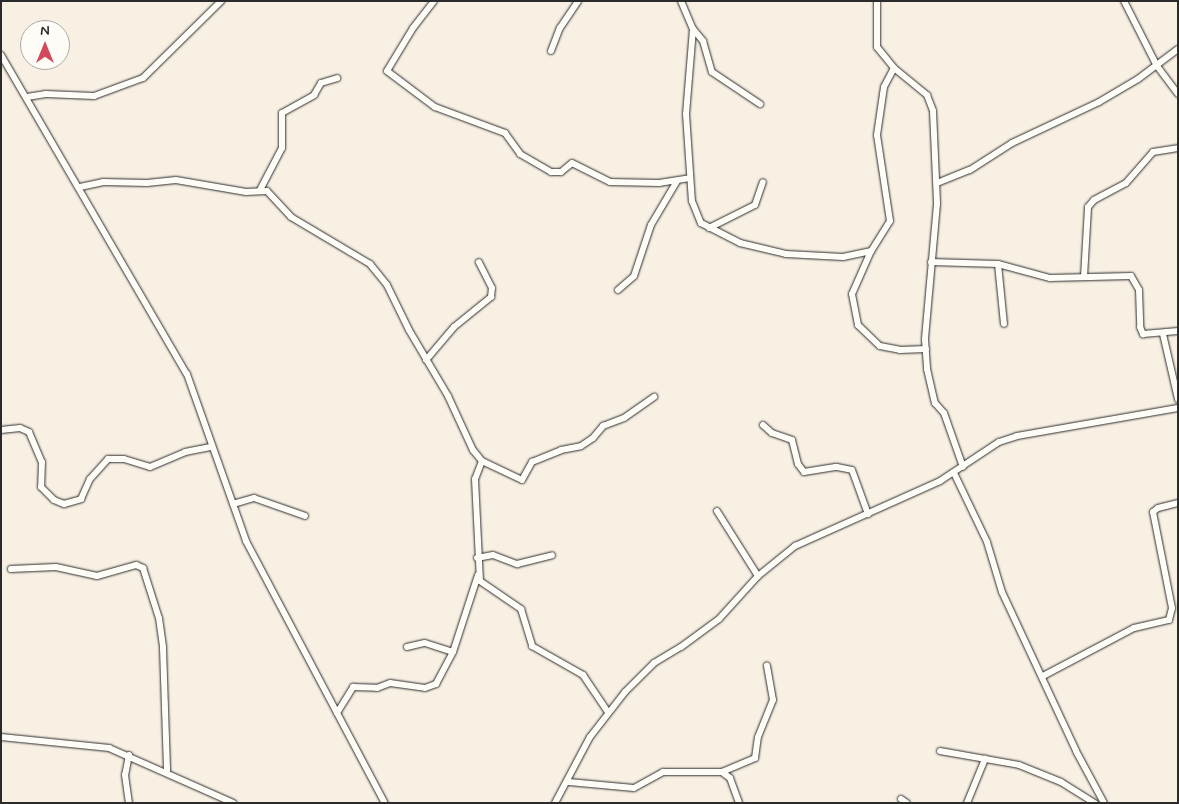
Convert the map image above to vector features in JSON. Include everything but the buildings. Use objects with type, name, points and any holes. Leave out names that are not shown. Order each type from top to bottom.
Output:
[{"type":"street","points":[[27,97],[46,94],[94,96],[143,78],[221,1]]},
{"type":"street","points":[[434,1],[388,67],[390,75],[444,112],[505,132],[520,154],[551,172],[561,172],[572,163],[610,182],[677,181],[690,178]]},
{"type":"street","points":[[551,50],[560,28],[578,1]]},
{"type":"street","points":[[681,1],[693,29],[703,41],[712,72],[760,104]]},
{"type":"street","points":[[877,1],[877,47],[894,68],[930,101],[934,127],[933,165],[937,183],[926,349],[935,403],[944,413],[963,467]]},
{"type":"street","points":[[1124,1],[1157,66],[1178,94]]},
{"type":"street","points":[[693,29],[686,114],[690,178],[695,211],[701,223],[740,243],[786,254],[844,257],[871,250]]},
{"type":"street","points":[[937,183],[970,170],[1012,143],[1099,102],[1157,66],[1178,49]]},
{"type":"street","points":[[1,55],[80,187],[187,374],[211,447],[258,566],[385,803]]},
{"type":"street","points":[[894,68],[884,87],[877,135],[890,221],[871,250],[853,288],[858,325],[880,346],[900,350],[926,349]]},
{"type":"street","points":[[260,190],[282,148],[282,113],[314,94],[321,83],[337,78]]},
{"type":"street","points":[[1084,277],[1088,207],[1094,200],[1126,184],[1153,152],[1178,148]]},
{"type":"street","points":[[80,187],[103,182],[147,184],[176,180],[246,192],[260,190],[272,194],[291,217],[375,269],[387,285],[482,461],[522,480],[532,462],[561,450],[580,446],[593,438],[602,426],[624,418],[654,397]]},
{"type":"street","points":[[618,290],[634,276],[651,224],[677,181]]},
{"type":"street","points":[[709,228],[755,205],[763,182]]},
{"type":"street","points":[[426,360],[454,327],[491,297],[492,288],[479,262]]},
{"type":"street","points":[[931,262],[998,264],[1024,269],[1040,276],[1131,276],[1139,290],[1142,332],[1162,334],[1178,331]]},
{"type":"street","points":[[998,264],[1004,324]]},
{"type":"street","points":[[1162,334],[1178,399]]},
{"type":"street","points":[[556,803],[569,782],[581,753],[608,712],[654,663],[681,648],[719,619],[758,576],[795,546],[954,473],[999,442],[1017,436],[1178,408]]},
{"type":"street","points":[[763,425],[772,433],[792,440],[798,464],[804,472],[837,467],[852,470],[868,514]]},
{"type":"street","points":[[1,430],[20,428],[28,432],[42,462],[41,487],[54,500],[64,504],[80,500],[90,479],[108,460],[124,459],[150,467],[185,452],[211,447]]},
{"type":"street","points":[[482,461],[476,479],[477,558],[480,581],[491,592],[521,609],[532,646],[583,675],[608,712]]},
{"type":"street","points":[[954,473],[980,523],[1002,592],[1043,676],[1076,751],[1104,803]]},
{"type":"street","points":[[233,504],[254,498],[272,507],[305,516]]},
{"type":"street","points":[[1043,676],[1134,628],[1169,620],[1172,608],[1153,512],[1158,508],[1178,503]]},
{"type":"street","points":[[717,511],[758,576]]},
{"type":"street","points":[[477,558],[493,555],[517,564],[552,555]]},
{"type":"street","points":[[11,569],[56,567],[97,576],[136,565],[143,568],[159,618],[163,648],[167,772]]},
{"type":"street","points":[[337,713],[353,687],[377,688],[390,684],[430,687],[444,673],[453,652],[478,575]]},
{"type":"street","points":[[406,647],[425,643],[453,652]]},
{"type":"street","points":[[569,782],[634,788],[663,772],[722,772],[755,758],[758,737],[773,700],[768,666]]},
{"type":"street","points":[[1,737],[89,745],[129,755],[233,803]]},
{"type":"street","points":[[940,751],[1019,765],[1042,774],[1095,803]]},
{"type":"street","points":[[129,755],[125,776],[130,803]]},
{"type":"street","points":[[967,803],[985,759]]},
{"type":"street","points":[[722,772],[730,778],[739,803]]}]
